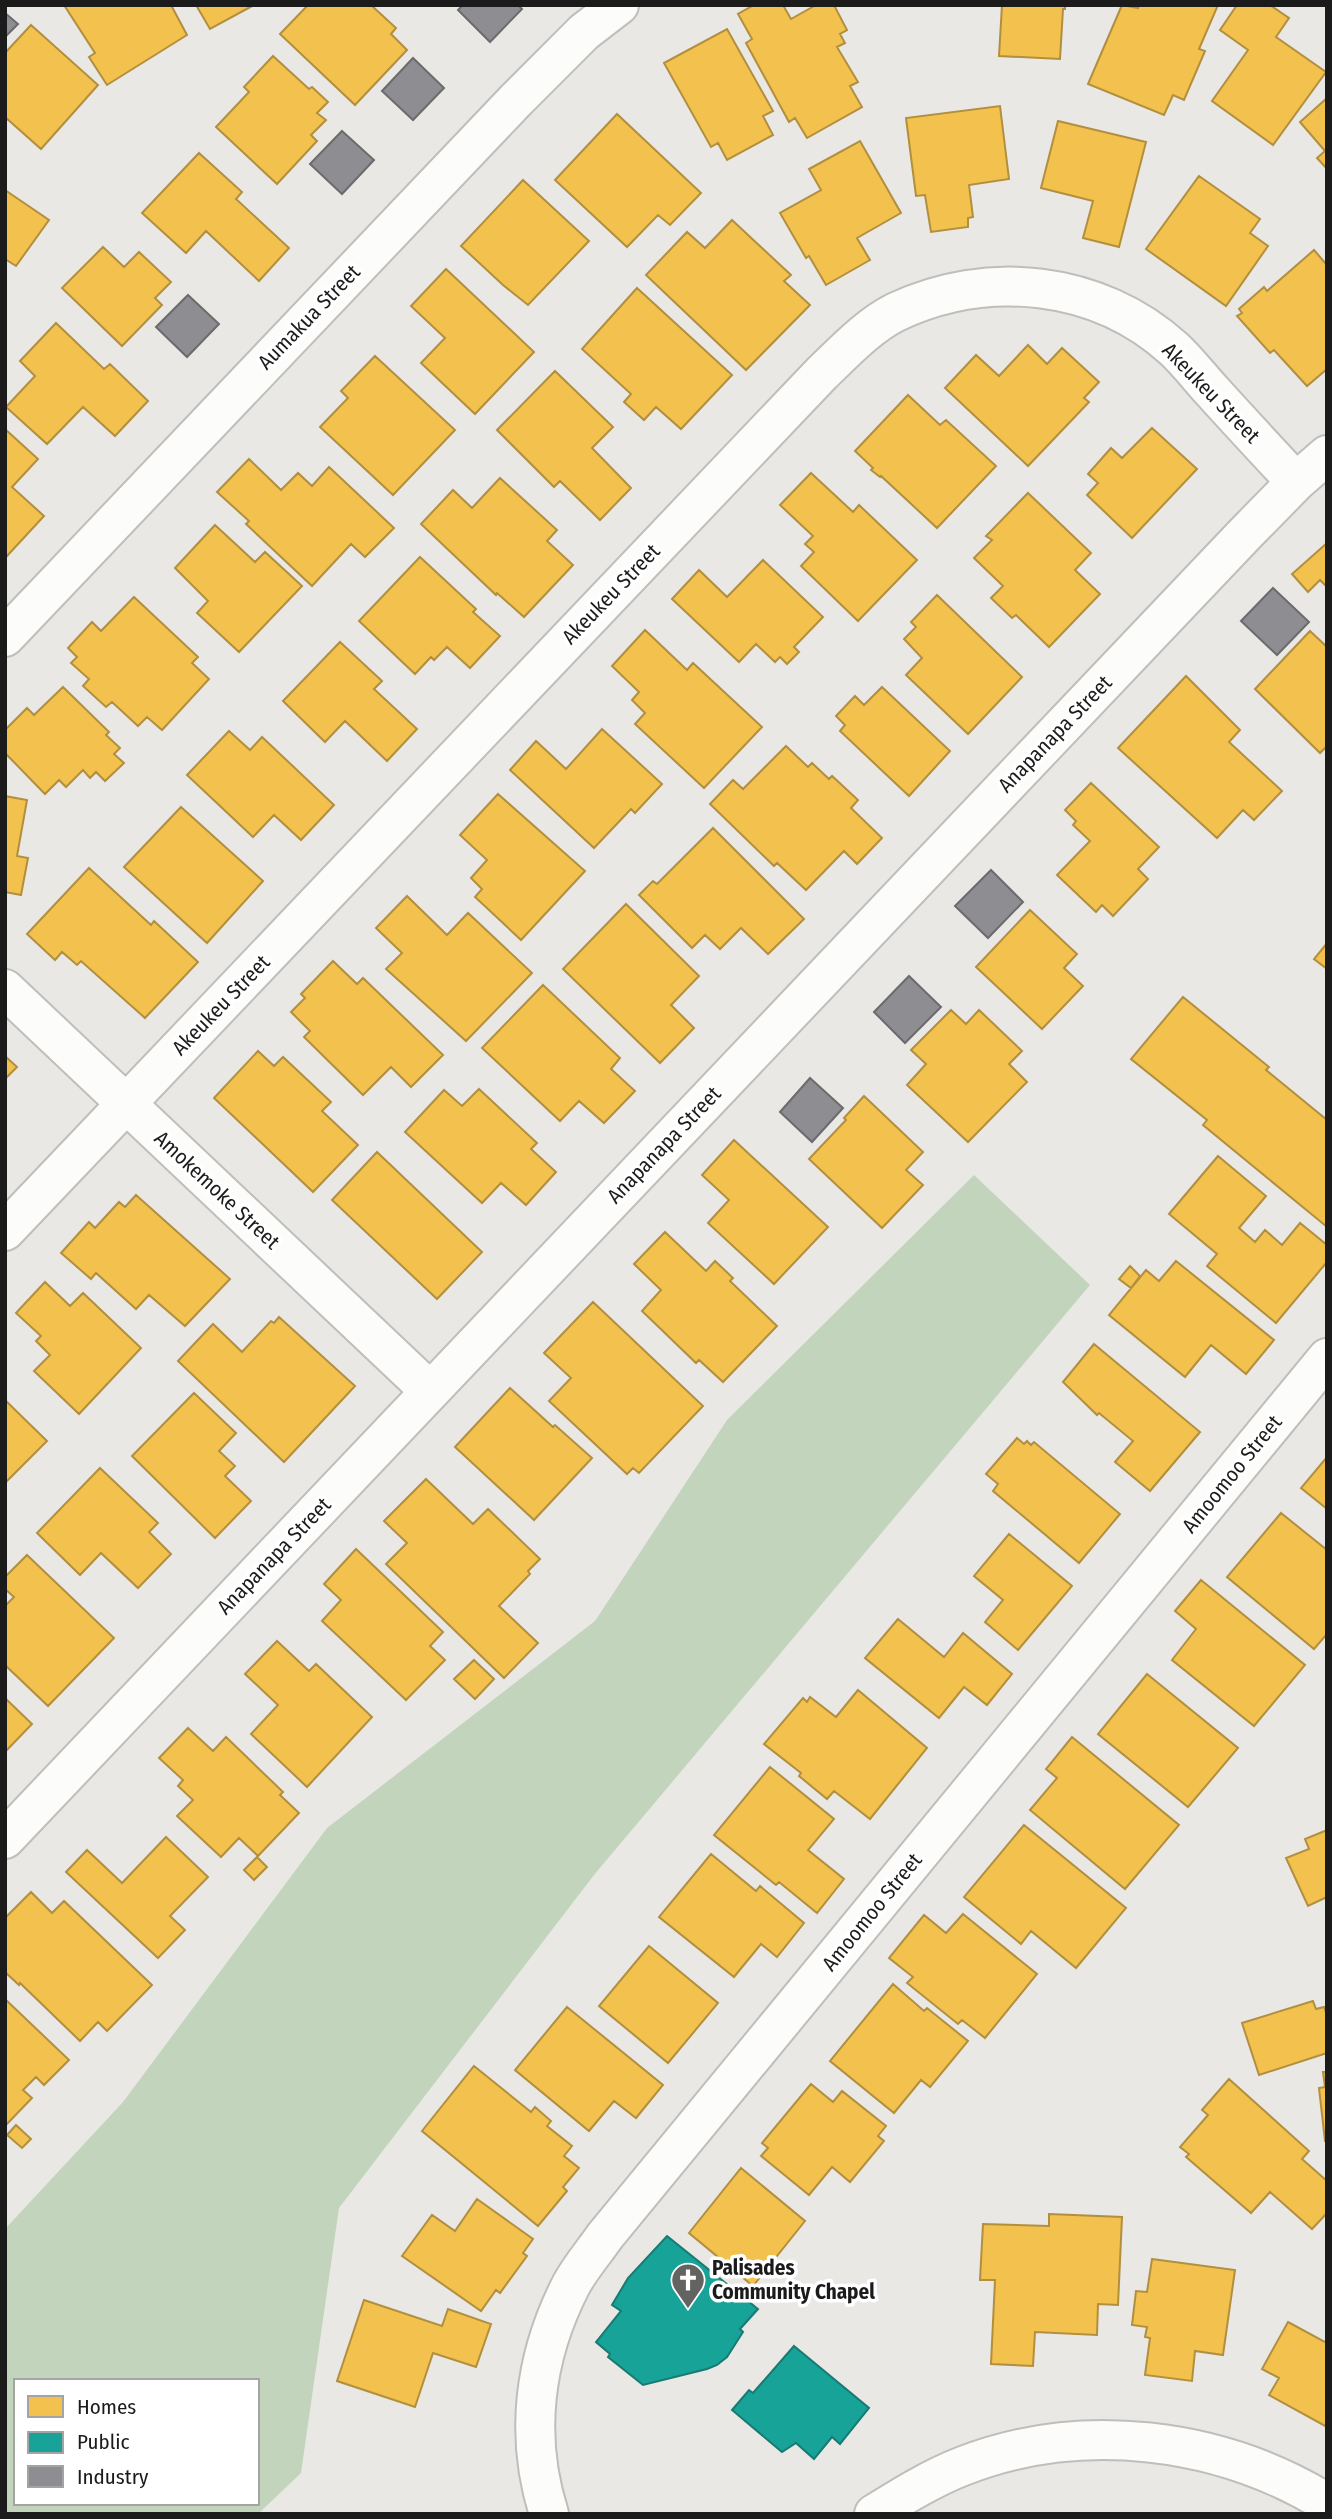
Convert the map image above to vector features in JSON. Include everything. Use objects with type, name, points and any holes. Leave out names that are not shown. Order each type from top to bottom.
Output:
[{"type":"street","name":"Aumakua Street","points":[[5,637],[516,100],[584,32],[619,5]]},
{"type":"street","name":"Akeukeu Street","points":[[5,1231],[822,373],[855,341],[894,313],[936,297],[978,288],[1014,285],[1052,289],[1093,300],[1131,318],[1173,349],[1296,482]]},
{"type":"street","name":"Anapanapa Street","points":[[5,1839],[1296,482],[1327,455]]},
{"type":"street","name":"Amokemoke Street","points":[[5,989],[430,1391]]},
{"type":"street","name":"Amoomoo Street","points":[[550,2514],[542,2492],[536,2453],[534,2410],[539,2372],[549,2337],[572,2284],[605,2236],[1327,1358]]},
{"type":"street","points":[[874,2514],[932,2479],[965,2465],[1020,2449],[1063,2442],[1116,2440],[1155,2442],[1216,2454],[1273,2474],[1327,2503]]},
{"type":"green space","points":[[974,1175],[1090,1285],[594,1875],[339,2208],[301,2473],[258,2514],[5,2514],[5,2229],[123,2102],[327,1828],[595,1621],[727,1420]]},
{"type":"building: Homes","points":[[64,5],[171,5],[187,35],[107,85],[89,57],[95,53]]},
{"type":"building: Homes","points":[[196,5],[254,5],[210,29]]},
{"type":"building: Homes","points":[[308,5],[371,5],[396,28],[391,34],[407,50],[355,105],[280,34]]},
{"type":"building: Homes","points":[[754,5],[783,5],[791,19],[816,5],[834,5],[847,30],[840,34],[845,43],[837,47],[858,82],[850,86],[862,107],[807,138],[795,118],[789,122],[746,43],[752,39],[738,14]]},
{"type":"building: Homes","points":[[1002,5],[1065,5],[1060,59],[999,56]]},
{"type":"building: Homes","points":[[1122,5],[1138,8],[1139,5],[1218,5],[1199,49],[1205,51],[1184,100],[1173,95],[1164,115],[1088,84]]},
{"type":"building: Homes","points":[[1237,5],[1270,5],[1289,18],[1276,37],[1326,72],[1273,145],[1212,101],[1248,50],[1220,30]]},
{"type":"building: Homes","points":[[31,25],[98,85],[41,149],[5,117],[5,53]]},
{"type":"building: Homes","points":[[727,29],[773,111],[763,116],[773,135],[727,160],[718,143],[711,147],[664,63]]},
{"type":"building: Homes","points":[[273,56],[309,89],[312,87],[328,102],[317,113],[326,120],[311,135],[317,141],[277,184],[216,127],[249,92],[244,87]]},
{"type":"building: Homes","points":[[1327,98],[1327,169],[1317,158],[1325,151],[1300,122]]},
{"type":"building: Homes","points":[[1000,106],[1009,179],[969,185],[973,217],[968,218],[968,227],[931,232],[925,195],[916,196],[906,118]]},
{"type":"building: Homes","points":[[617,114],[701,193],[670,225],[658,215],[627,247],[555,180]]},
{"type":"building: Homes","points":[[1058,121],[1146,142],[1119,247],[1083,238],[1093,201],[1041,188]]},
{"type":"building: Homes","points":[[860,141],[901,213],[857,238],[870,260],[826,285],[809,256],[806,258],[780,213],[821,190],[809,169]]},
{"type":"building: Homes","points":[[199,153],[242,192],[236,199],[289,248],[259,281],[206,231],[186,253],[142,213]]},
{"type":"building: Homes","points":[[1199,176],[1260,219],[1250,233],[1268,246],[1226,306],[1146,249]]},
{"type":"building: Homes","points":[[523,180],[589,241],[528,305],[461,246]]},
{"type":"building: Homes","points":[[5,190],[49,220],[16,266],[5,259]]},
{"type":"building: Homes","points":[[732,220],[791,275],[784,281],[810,305],[746,370],[646,275],[687,232],[705,248]]},
{"type":"building: Homes","points":[[103,247],[124,267],[139,252],[171,282],[155,298],[162,305],[122,346],[62,288]]},
{"type":"building: Homes","points":[[1314,250],[1327,265],[1327,369],[1307,386],[1274,350],[1270,353],[1237,316],[1242,313],[1239,309],[1264,287],[1267,291]]},
{"type":"building: Homes","points":[[446,269],[534,352],[475,414],[421,363],[445,338],[411,306]]},
{"type":"building: Homes","points":[[637,288],[732,375],[681,429],[656,407],[644,420],[624,402],[631,394],[582,349]]},
{"type":"building: Homes","points":[[56,323],[104,369],[110,364],[148,401],[115,436],[83,407],[47,444],[6,407],[35,376],[20,361]]},
{"type":"building: Homes","points":[[1028,345],[1047,364],[1062,348],[1099,382],[1084,398],[1089,402],[1028,466],[945,388],[976,355],[999,376]]},
{"type":"building: Homes","points":[[375,356],[455,430],[393,495],[320,427],[348,398],[341,391]]},
{"type":"building: Homes","points":[[555,371],[613,427],[592,448],[631,488],[600,520],[560,481],[554,487],[497,430]]},
{"type":"building: Homes","points":[[908,395],[940,425],[946,420],[996,466],[937,528],[871,470],[873,468],[855,451]]},
{"type":"building: Homes","points":[[1152,428],[1197,469],[1132,538],[1087,495],[1098,483],[1088,474],[1111,448],[1122,458]]},
{"type":"building: Homes","points":[[5,429],[38,459],[12,487],[44,516],[7,556],[5,554]]},
{"type":"building: Homes","points":[[249,459],[281,490],[298,473],[312,486],[329,467],[394,528],[365,557],[351,544],[312,586],[246,524],[249,521],[217,492]]},
{"type":"building: Homes","points":[[811,473],[853,512],[859,505],[917,560],[858,621],[801,566],[814,552],[805,544],[813,536],[780,505]]},
{"type":"building: Homes","points":[[500,478],[557,530],[547,541],[573,565],[524,617],[497,593],[496,595],[421,524],[453,490],[472,508]]},
{"type":"building: Homes","points":[[1028,493],[1091,553],[1075,570],[1100,594],[1049,647],[1016,615],[1012,618],[991,598],[1003,586],[974,558],[992,540],[986,536]]},
{"type":"building: Homes","points":[[215,525],[255,562],[265,552],[302,586],[239,652],[197,613],[208,601],[175,568]]},
{"type":"building: Homes","points":[[1327,543],[1327,587],[1320,580],[1308,592],[1292,574]]},
{"type":"building: Homes","points":[[420,557],[476,609],[473,612],[500,636],[470,668],[447,647],[434,660],[431,657],[415,674],[359,621]]},
{"type":"building: Homes","points":[[763,560],[823,617],[794,647],[799,652],[787,664],[780,657],[775,662],[756,644],[739,662],[672,599],[699,570],[727,597]]},
{"type":"building: Homes","points":[[937,595],[1022,677],[968,734],[906,675],[922,658],[904,639],[916,627],[911,622]]},
{"type":"building: Homes","points":[[134,597],[198,657],[192,663],[209,679],[162,730],[147,717],[138,726],[112,702],[106,707],[83,686],[89,679],[71,663],[77,657],[68,648],[92,622],[101,631]]},
{"type":"building: Homes","points":[[645,630],[687,670],[693,663],[762,727],[704,788],[635,724],[645,713],[632,700],[639,692],[612,666]]},
{"type":"building: Homes","points":[[1310,631],[1327,647],[1327,746],[1320,753],[1255,689]]},
{"type":"building: Homes","points":[[340,642],[382,681],[374,689],[417,729],[387,761],[345,721],[325,742],[283,701]]},
{"type":"building: Homes","points":[[1186,676],[1240,730],[1229,742],[1282,791],[1254,820],[1243,810],[1217,838],[1118,748]]},
{"type":"building: Homes","points":[[63,687],[109,732],[106,735],[120,748],[114,754],[124,763],[105,781],[96,772],[90,778],[83,770],[66,787],[59,780],[45,794],[5,753],[5,730],[27,708],[34,715]]},
{"type":"building: Homes","points":[[882,687],[950,751],[909,796],[840,731],[845,725],[836,716],[855,696],[864,705]]},
{"type":"building: Homes","points":[[602,729],[662,784],[635,813],[631,809],[594,848],[510,770],[536,741],[566,769]]},
{"type":"building: Homes","points":[[229,731],[250,750],[262,737],[334,805],[301,840],[274,815],[253,837],[187,775]]},
{"type":"building: Homes","points":[[786,746],[808,767],[812,763],[829,779],[832,776],[858,800],[851,808],[882,838],[857,864],[844,851],[806,890],[777,863],[774,866],[710,804],[733,780],[743,789]]},
{"type":"building: Homes","points":[[1091,783],[1159,847],[1138,869],[1148,879],[1113,916],[1102,905],[1096,912],[1057,875],[1090,841],[1073,825],[1076,821],[1065,810]]},
{"type":"building: Homes","points":[[498,794],[585,871],[521,940],[475,897],[482,889],[471,878],[487,860],[460,835]]},
{"type":"building: Homes","points":[[5,796],[27,800],[17,856],[28,858],[21,895],[5,892]]},
{"type":"building: Homes","points":[[181,807],[263,881],[207,943],[124,867]]},
{"type":"building: Homes","points":[[713,828],[804,919],[768,954],[741,928],[720,949],[705,935],[692,948],[639,895],[653,881],[657,884]]},
{"type":"building: Homes","points":[[89,868],[151,925],[154,921],[198,962],[145,1018],[81,961],[77,965],[62,952],[55,960],[27,934]]},
{"type":"building: Homes","points":[[407,896],[447,935],[468,913],[532,973],[466,1041],[386,969],[402,953],[376,928]]},
{"type":"building: Homes","points":[[626,904],[699,976],[671,1005],[694,1028],[660,1063],[563,969]]},
{"type":"building: Homes","points":[[1030,910],[1077,954],[1064,968],[1083,986],[1042,1029],[976,967]]},
{"type":"building: Homes","points":[[1327,943],[1327,969],[1314,959]]},
{"type":"building: Homes","points":[[333,961],[357,984],[363,978],[443,1055],[411,1087],[391,1067],[363,1095],[304,1037],[310,1031],[291,1012],[305,998],[301,994]]},
{"type":"building: Homes","points":[[543,985],[620,1058],[611,1069],[635,1091],[604,1123],[579,1101],[560,1121],[482,1048]]},
{"type":"building: Homes","points":[[1183,997],[1269,1067],[1266,1070],[1327,1120],[1327,1227],[1203,1125],[1207,1120],[1131,1059]]},
{"type":"building: Homes","points":[[951,1010],[966,1024],[979,1010],[1022,1051],[1009,1064],[1027,1082],[968,1142],[907,1085],[926,1064],[911,1050]]},
{"type":"building: Homes","points":[[258,1051],[274,1066],[283,1057],[331,1102],[322,1111],[358,1145],[313,1192],[214,1098]]},
{"type":"building: Homes","points":[[5,1056],[17,1067],[5,1079]]},
{"type":"building: Homes","points":[[479,1089],[537,1143],[531,1149],[556,1172],[526,1205],[501,1183],[482,1203],[405,1132],[444,1090],[462,1106]]},
{"type":"building: Homes","points":[[864,1096],[923,1152],[906,1170],[923,1185],[882,1228],[809,1159],[846,1120],[844,1118]]},
{"type":"building: Homes","points":[[734,1140],[828,1227],[774,1284],[708,1223],[729,1200],[702,1175]]},
{"type":"building: Homes","points":[[377,1152],[482,1252],[437,1299],[332,1200]]},
{"type":"building: Homes","points":[[1218,1156],[1266,1196],[1239,1228],[1255,1242],[1265,1230],[1282,1245],[1300,1223],[1327,1245],[1327,1262],[1276,1323],[1207,1266],[1217,1254],[1169,1214]]},
{"type":"building: Homes","points":[[136,1195],[230,1279],[185,1326],[149,1295],[136,1309],[96,1273],[91,1279],[61,1253],[89,1222],[95,1228],[119,1202],[125,1207]]},
{"type":"building: Homes","points":[[665,1232],[706,1271],[715,1261],[733,1278],[730,1281],[777,1326],[723,1382],[699,1360],[696,1363],[642,1311],[661,1290],[634,1264]]},
{"type":"building: Homes","points":[[1176,1261],[1274,1340],[1246,1374],[1211,1345],[1185,1377],[1109,1315],[1146,1270],[1159,1281]]},
{"type":"building: Homes","points":[[1130,1266],[1140,1276],[1131,1288],[1119,1279]]},
{"type":"building: Homes","points":[[45,1282],[70,1306],[83,1293],[141,1348],[79,1414],[34,1371],[50,1355],[36,1341],[41,1336],[16,1313]]},
{"type":"building: Homes","points":[[593,1302],[703,1406],[639,1473],[633,1468],[627,1474],[549,1401],[571,1378],[544,1353]]},
{"type":"building: Homes","points":[[279,1317],[355,1386],[284,1462],[178,1361],[213,1324],[242,1352],[271,1321],[274,1323]]},
{"type":"building: Homes","points":[[1094,1344],[1200,1432],[1150,1491],[1115,1462],[1133,1441],[1099,1413],[1097,1415],[1063,1382]]},
{"type":"building: Homes","points":[[510,1388],[592,1458],[534,1520],[455,1447]]},
{"type":"building: Homes","points":[[194,1393],[236,1433],[219,1451],[235,1466],[225,1476],[251,1501],[215,1538],[132,1456]]},
{"type":"building: Homes","points":[[5,1400],[47,1441],[5,1483]]},
{"type":"building: Homes","points":[[1017,1438],[1024,1444],[1027,1441],[1031,1445],[1034,1442],[1120,1514],[1079,1563],[993,1491],[998,1484],[986,1474]]},
{"type":"building: Homes","points":[[1327,1457],[1327,1509],[1301,1488]]},
{"type":"building: Homes","points":[[100,1468],[158,1523],[149,1532],[171,1554],[138,1588],[101,1553],[80,1575],[37,1533]]},
{"type":"building: Homes","points":[[426,1479],[473,1524],[488,1509],[540,1559],[528,1571],[530,1574],[499,1606],[538,1643],[504,1678],[386,1564],[407,1543],[384,1521]]},
{"type":"building: Homes","points":[[1281,1513],[1327,1550],[1327,1634],[1314,1649],[1227,1577]]},
{"type":"building: Homes","points":[[1009,1534],[1072,1586],[1018,1650],[985,1622],[1003,1600],[974,1576]]},
{"type":"building: Homes","points":[[356,1549],[443,1632],[430,1646],[445,1660],[406,1700],[322,1621],[341,1600],[324,1584]]},
{"type":"building: Homes","points":[[27,1555],[114,1638],[48,1706],[5,1665],[5,1606],[14,1597],[5,1589],[5,1577]]},
{"type":"building: Homes","points":[[1201,1580],[1305,1665],[1254,1726],[1172,1660],[1196,1629],[1175,1611]]},
{"type":"building: Homes","points":[[898,1619],[944,1657],[963,1633],[1012,1674],[987,1705],[964,1687],[939,1718],[865,1658]]},
{"type":"building: Homes","points":[[277,1641],[309,1671],[316,1664],[372,1717],[307,1787],[251,1734],[278,1705],[245,1674]]},
{"type":"building: Homes","points":[[474,1660],[494,1679],[475,1699],[454,1679]]},
{"type":"building: Homes","points":[[1147,1674],[1238,1748],[1188,1807],[1098,1734]]},
{"type":"building: Homes","points":[[858,1690],[927,1748],[870,1819],[834,1791],[827,1799],[799,1776],[801,1773],[764,1744],[803,1698],[807,1702],[810,1697],[836,1717]]},
{"type":"building: Homes","points":[[5,1698],[32,1724],[5,1752]]},
{"type":"building: Homes","points":[[188,1728],[213,1751],[226,1737],[283,1792],[280,1795],[299,1813],[258,1856],[239,1838],[221,1857],[177,1816],[193,1800],[178,1786],[183,1780],[159,1758]]},
{"type":"building: Homes","points":[[1072,1737],[1179,1825],[1125,1889],[1030,1810],[1057,1778],[1046,1769]]},
{"type":"building: Homes","points":[[770,1767],[834,1819],[808,1850],[844,1879],[817,1913],[779,1882],[776,1885],[714,1835]]},
{"type":"building: Homes","points":[[1024,1825],[1126,1908],[1076,1968],[1031,1931],[1021,1944],[964,1897]]},
{"type":"building: Homes","points":[[1327,1830],[1327,1897],[1308,1906],[1286,1858],[1309,1849],[1305,1839]]},
{"type":"building: Homes","points":[[166,1837],[208,1877],[170,1916],[185,1930],[158,1958],[66,1872],[87,1850],[122,1883]]},
{"type":"building: Homes","points":[[711,1854],[756,1891],[760,1886],[804,1923],[777,1957],[761,1944],[734,1977],[659,1917]]},
{"type":"building: Homes","points":[[257,1857],[267,1867],[254,1880],[244,1870]]},
{"type":"building: Homes","points":[[31,1892],[52,1913],[64,1901],[152,1985],[107,2031],[98,2022],[80,2041],[5,1972],[5,1918]]},
{"type":"building: Homes","points":[[963,1914],[1037,1974],[985,2038],[962,2020],[958,2024],[907,1983],[913,1977],[889,1958],[924,1915],[946,1933]]},
{"type":"building: Homes","points":[[649,1946],[718,2003],[668,2063],[599,2006]]},
{"type":"building: Homes","points":[[893,1984],[924,2011],[927,2008],[968,2041],[930,2087],[921,2080],[894,2113],[830,2061]]},
{"type":"building: Homes","points":[[5,1999],[69,2060],[44,2085],[36,2077],[23,2090],[32,2098],[5,2126]]},
{"type":"building: Homes","points":[[1313,2001],[1316,2009],[1324,2007],[1327,2015],[1327,2053],[1259,2075],[1242,2023]]},
{"type":"building: Homes","points":[[567,2007],[663,2085],[636,2118],[614,2101],[589,2131],[515,2070]]},
{"type":"building: Homes","points":[[474,2066],[531,2112],[535,2107],[551,2121],[547,2126],[572,2146],[564,2156],[579,2168],[563,2187],[567,2191],[538,2226],[422,2131]]},
{"type":"building: Homes","points":[[1323,2072],[1327,2072],[1327,2141],[1319,2088],[1325,2087]]},
{"type":"building: Homes","points":[[1229,2079],[1309,2151],[1302,2159],[1327,2181],[1327,2213],[1312,2229],[1270,2192],[1251,2213],[1186,2157],[1189,2154],[1180,2147],[1208,2115],[1202,2110]]},
{"type":"building: Homes","points":[[811,2084],[833,2102],[842,2091],[886,2126],[878,2136],[884,2141],[850,2182],[832,2167],[809,2195],[761,2156],[768,2148],[762,2143]]},
{"type":"building: Homes","points":[[16,2125],[31,2139],[22,2148],[7,2135]]},
{"type":"building: Homes","points":[[741,2168],[805,2221],[753,2286],[689,2233]]},
{"type":"building: Homes","points":[[477,2199],[533,2239],[523,2253],[527,2256],[500,2293],[496,2290],[481,2311],[402,2256],[432,2215],[455,2231]]},
{"type":"building: Homes","points":[[1049,2214],[1122,2217],[1118,2305],[1098,2304],[1097,2335],[1035,2332],[1033,2366],[991,2364],[995,2280],[980,2280],[983,2224],[1049,2226]]},
{"type":"building: Homes","points":[[1152,2259],[1235,2270],[1223,2355],[1195,2351],[1192,2381],[1145,2375],[1150,2338],[1145,2337],[1147,2327],[1132,2325],[1136,2291],[1147,2292]]},
{"type":"building: Homes","points":[[364,2300],[442,2326],[448,2309],[491,2324],[476,2367],[433,2353],[415,2407],[337,2381]]},
{"type":"building: Homes","points":[[1288,2322],[1327,2343],[1327,2427],[1269,2395],[1279,2378],[1262,2369]]},
{"type":"building: Public","name":"Palisades Community Chapel","points":[[667,2236],[758,2309],[740,2329],[743,2332],[727,2357],[717,2365],[643,2385],[608,2357],[610,2354],[596,2342],[621,2311],[612,2305],[628,2278]]},
{"type":"building: Public","points":[[794,2346],[869,2408],[840,2444],[832,2437],[814,2459],[796,2443],[782,2452],[732,2410],[749,2390],[753,2393]]},
{"type":"building: Industry","points":[[463,5],[518,5],[522,9],[490,42],[458,10]]},
{"type":"building: Industry","points":[[5,13],[18,24],[5,37]]},
{"type":"building: Industry","points":[[413,58],[444,88],[413,120],[382,91]]},
{"type":"building: Industry","points":[[342,131],[374,160],[342,194],[310,164]]},
{"type":"building: Industry","points":[[188,295],[219,324],[187,357],[156,327]]},
{"type":"building: Industry","points":[[1273,588],[1309,622],[1277,655],[1241,621]]},
{"type":"building: Industry","points":[[991,870],[1023,902],[988,938],[955,906]]},
{"type":"building: Industry","points":[[909,976],[941,1007],[905,1043],[874,1012]]},
{"type":"building: Industry","points":[[810,1078],[843,1108],[812,1142],[780,1112]]},
{"type":"place","name":"Palisades Community Chapel","points":[[688,2310]]}]
